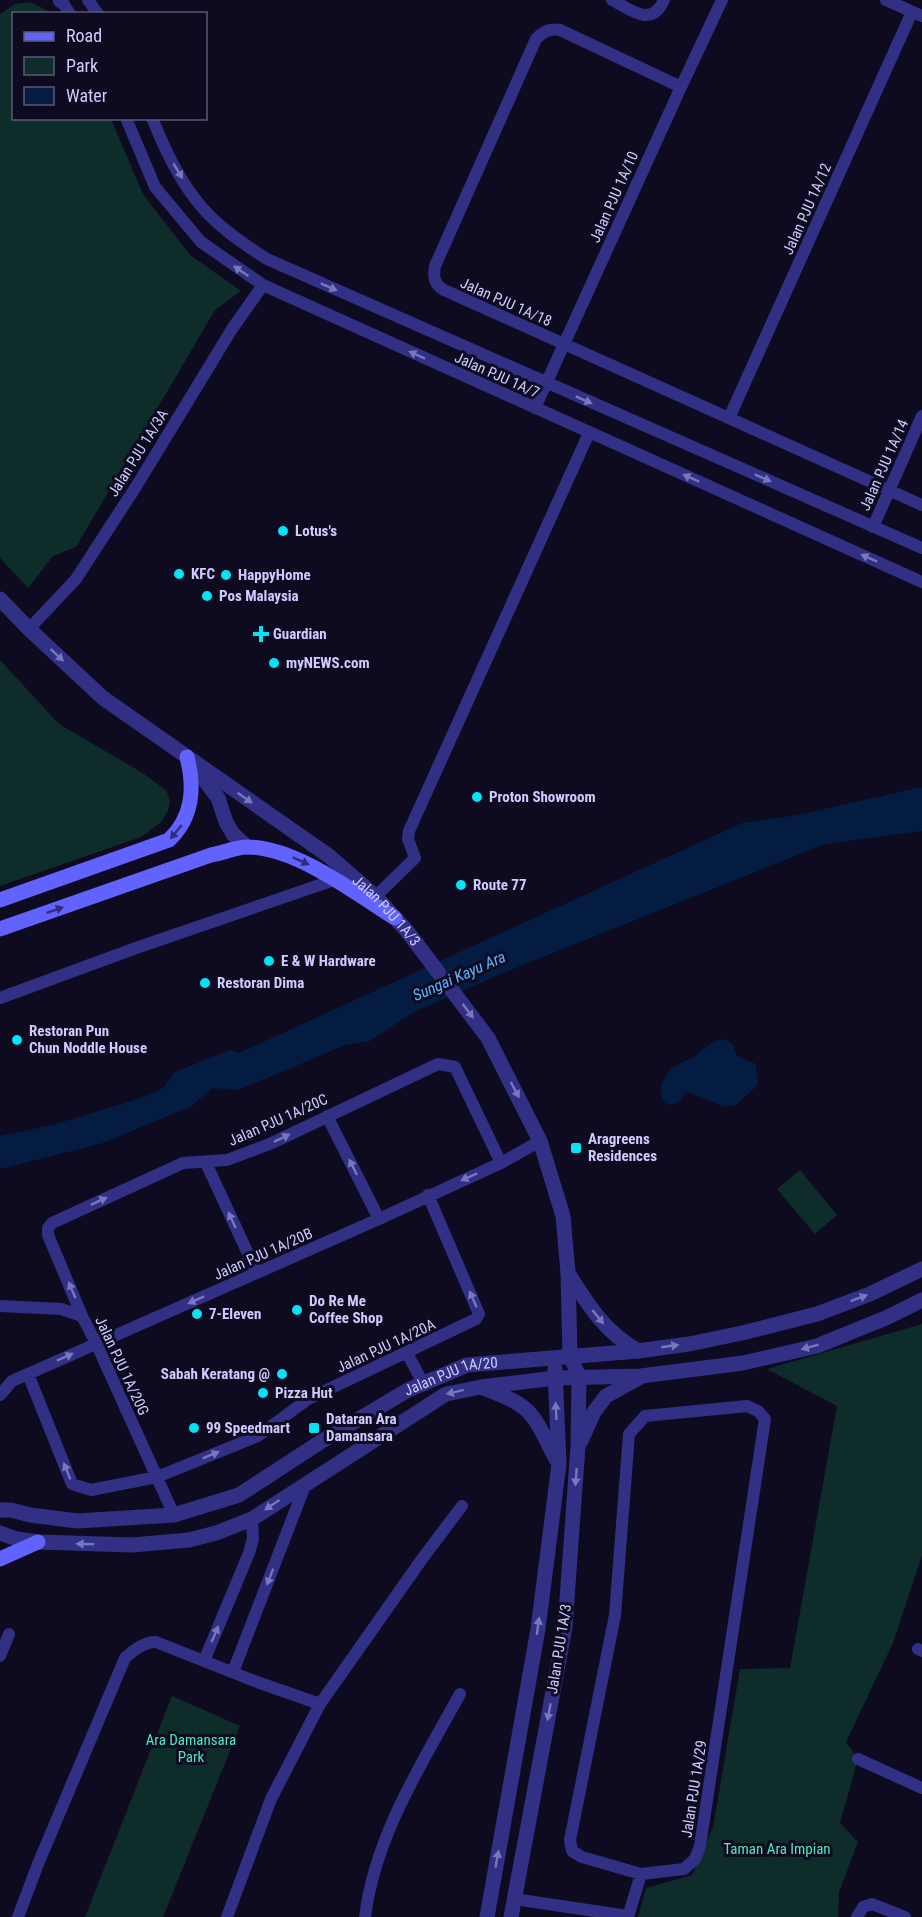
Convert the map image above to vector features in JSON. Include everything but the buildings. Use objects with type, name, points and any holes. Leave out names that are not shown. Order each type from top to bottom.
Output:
[{"type":"main road","points":[[0,900],[169,840],[178,831],[189,809],[192,790],[186,757]]},
{"type":"main road","points":[[0,929],[211,855],[247,847],[292,857],[309,864],[373,900],[395,918]]},
{"type":"main road","points":[[0,1559],[38,1542]]},
{"type":"street","points":[[612,0],[643,15],[649,15],[659,10],[664,0]]},
{"type":"street","name":"Jalan PJU 1A/10","points":[[535,408],[722,0]]},
{"type":"street","points":[[886,0],[917,14]]},
{"type":"street","name":"Jalan PJU 1A/12","points":[[729,418],[917,14]]},
{"type":"street","name":"Jalan PJU 1A/18","points":[[681,87],[560,30],[548,30],[536,39],[435,266],[435,281],[444,290],[922,505]]},
{"type":"street","name":"Jalan PJU 1A/7","points":[[127,120],[155,188],[201,242],[263,285],[922,582]]},
{"type":"street","name":"Jalan PJU 1A/7","points":[[153,120],[166,151],[196,200],[218,223],[267,259],[922,548]]},
{"type":"street","name":"Jalan PJU 1A/3A","points":[[29,629],[75,579],[136,486],[232,329],[263,285]]},
{"type":"street","name":"Jalan PJU 1A/14","points":[[873,527],[922,416]]},
{"type":"street","points":[[373,900],[415,858],[408,839],[409,831],[590,433]]},
{"type":"street","name":"Jalan PJU 1A/3","points":[[0,599],[103,698],[329,856],[373,900]]},
{"type":"street","points":[[186,757],[218,798],[226,822],[233,834],[247,847]]},
{"type":"street","name":"Jalan PJU 1A/3","points":[[0,998],[136,948],[334,880]]},
{"type":"street","name":"Jalan PJU 1A/3","points":[[395,918],[488,1038],[540,1141],[563,1216],[568,1273],[562,1356],[555,1378],[559,1464],[538,1629],[487,1917]]},
{"type":"street","name":"Jalan PJU 1A/20C","points":[[48,1228],[52,1223],[183,1163],[227,1160],[272,1143],[438,1064],[455,1067],[501,1163]]},
{"type":"street","points":[[327,1116],[379,1219]]},
{"type":"street","name":"Jalan PJU 1A/20B","points":[[0,1395],[12,1381],[379,1219],[501,1163],[540,1141]]},
{"type":"street","points":[[206,1163],[257,1273]]},
{"type":"street","name":"Jalan PJU 1A/20A","points":[[28,1374],[72,1484],[91,1490],[157,1477],[258,1436],[308,1399],[476,1319],[479,1314],[428,1195]]},
{"type":"street","name":"Jalan PJU 1A/20G","points":[[48,1228],[48,1235],[82,1316],[174,1515]]},
{"type":"street","name":"Jalan PJU 1A/20","points":[[0,1510],[77,1521],[174,1515],[238,1495],[322,1441],[423,1383],[467,1365],[638,1351],[689,1344],[817,1314],[870,1294],[922,1269]]},
{"type":"street","points":[[568,1273],[599,1320],[638,1351]]},
{"type":"street","name":"Jalan PJU 1A/20","points":[[0,1533],[17,1539],[38,1542],[132,1545],[189,1540],[216,1533],[252,1519],[446,1394],[481,1387],[555,1378],[642,1376],[743,1364],[817,1346],[888,1317],[922,1300]]},
{"type":"street","points":[[0,1306],[61,1310],[82,1316]]},
{"type":"street","points":[[407,1353],[423,1383]]},
{"type":"street","points":[[562,1356],[579,1377]]},
{"type":"street","points":[[578,1446],[594,1412],[606,1396],[642,1376]]},
{"type":"street","name":"Jalan PJU 1A/3","points":[[511,1917],[565,1627],[578,1446],[579,1377]]},
{"type":"street","points":[[481,1387],[527,1410],[534,1417],[559,1464]]},
{"type":"street","name":"Jalan PJU 1A/29","points":[[747,1406],[759,1411],[765,1419],[700,1846],[695,1859],[684,1869],[641,1874],[582,1857],[572,1851],[570,1840],[615,1615],[629,1434],[645,1416],[747,1406]]},
{"type":"street","points":[[233,1672],[306,1483]]},
{"type":"street","points":[[227,1917],[271,1799],[320,1704],[462,1506]]},
{"type":"street","points":[[204,1661],[249,1553],[253,1539],[252,1519]]},
{"type":"street","points":[[0,1656],[9,1634]]},
{"type":"street","points":[[18,1917],[124,1658],[129,1654],[151,1642],[156,1642],[320,1704]]},
{"type":"street","points":[[365,1917],[368,1893],[384,1840],[422,1762],[460,1695]]},
{"type":"street","points":[[858,1759],[922,1788]]},
{"type":"street","points":[[513,1899],[628,1917],[641,1874]]},
{"type":"street","points":[[860,1912],[873,1904],[905,1917]]},
{"type":"green space","points":[[31,2],[50,12],[12,12],[12,120],[111,120],[143,194],[190,255],[241,291],[215,310],[76,547],[53,556],[28,588],[0,558],[0,14],[15,4]]},
{"type":"green space","points":[[0,660],[59,724],[141,772],[166,790],[170,800],[168,811],[161,822],[141,837],[0,886]]},
{"type":"green space","points":[[800,1170],[837,1215],[815,1234],[777,1189]]},
{"type":"green space","name":"Taman Ara Impian","points":[[922,1324],[922,1555],[893,1643],[846,1742],[858,1759],[840,1823],[858,1842],[839,1892],[838,1917],[638,1917],[646,1888],[692,1875],[713,1827],[740,1669],[790,1668],[837,1406],[767,1369]]},
{"type":"green space","name":"Ara Damansara Park","points":[[172,1696],[240,1726],[163,1917],[85,1917]]},
{"type":"water","name":"Sungai Kayu Ara","points":[[922,788],[922,831],[825,844],[503,973],[414,1012],[370,1041],[346,1045],[238,1090],[212,1088],[192,1106],[103,1143],[0,1169],[0,1136],[56,1124],[141,1098],[163,1088],[175,1072],[230,1050],[239,1053],[742,823],[798,815]]},
{"type":"water","points":[[722,1039],[732,1043],[737,1056],[756,1064],[758,1085],[736,1105],[725,1107],[686,1092],[673,1105],[667,1104],[661,1093],[666,1076],[676,1065]]},
{"type":"place","name":"Lotus's","points":[[283,531]]},
{"type":"place","name":"KFC","points":[[179,574]]},
{"type":"place","name":"HappyHome","points":[[226,575]]},
{"type":"place","name":"Pos Malaysia","points":[[207,596]]},
{"type":"place","name":"Guardian","points":[[261,634]]},
{"type":"place","name":"myNEWS.com","points":[[274,663]]},
{"type":"place","name":"Proton Showroom","points":[[477,797]]},
{"type":"place","name":"Route 77","points":[[461,885]]},
{"type":"place","name":"E & W Hardware","points":[[269,961]]},
{"type":"place","name":"Restoran Dima","points":[[205,983]]},
{"type":"place","name":"Restoran Pun Chun Noddle House","points":[[17,1040]]},
{"type":"place","name":"Aragreens Residences","points":[[576,1148]]},
{"type":"place","name":"Do Re Me Coffee Shop","points":[[297,1310]]},
{"type":"place","name":"7-Eleven","points":[[197,1314]]},
{"type":"place","name":"Sabah Keratang @","points":[[282,1374]]},
{"type":"place","name":"Pizza Hut","points":[[263,1393]]},
{"type":"place","name":"99 Speedmart","points":[[194,1428]]},
{"type":"place","name":"Dataran Ara Damansara","points":[[314,1428]]}]
